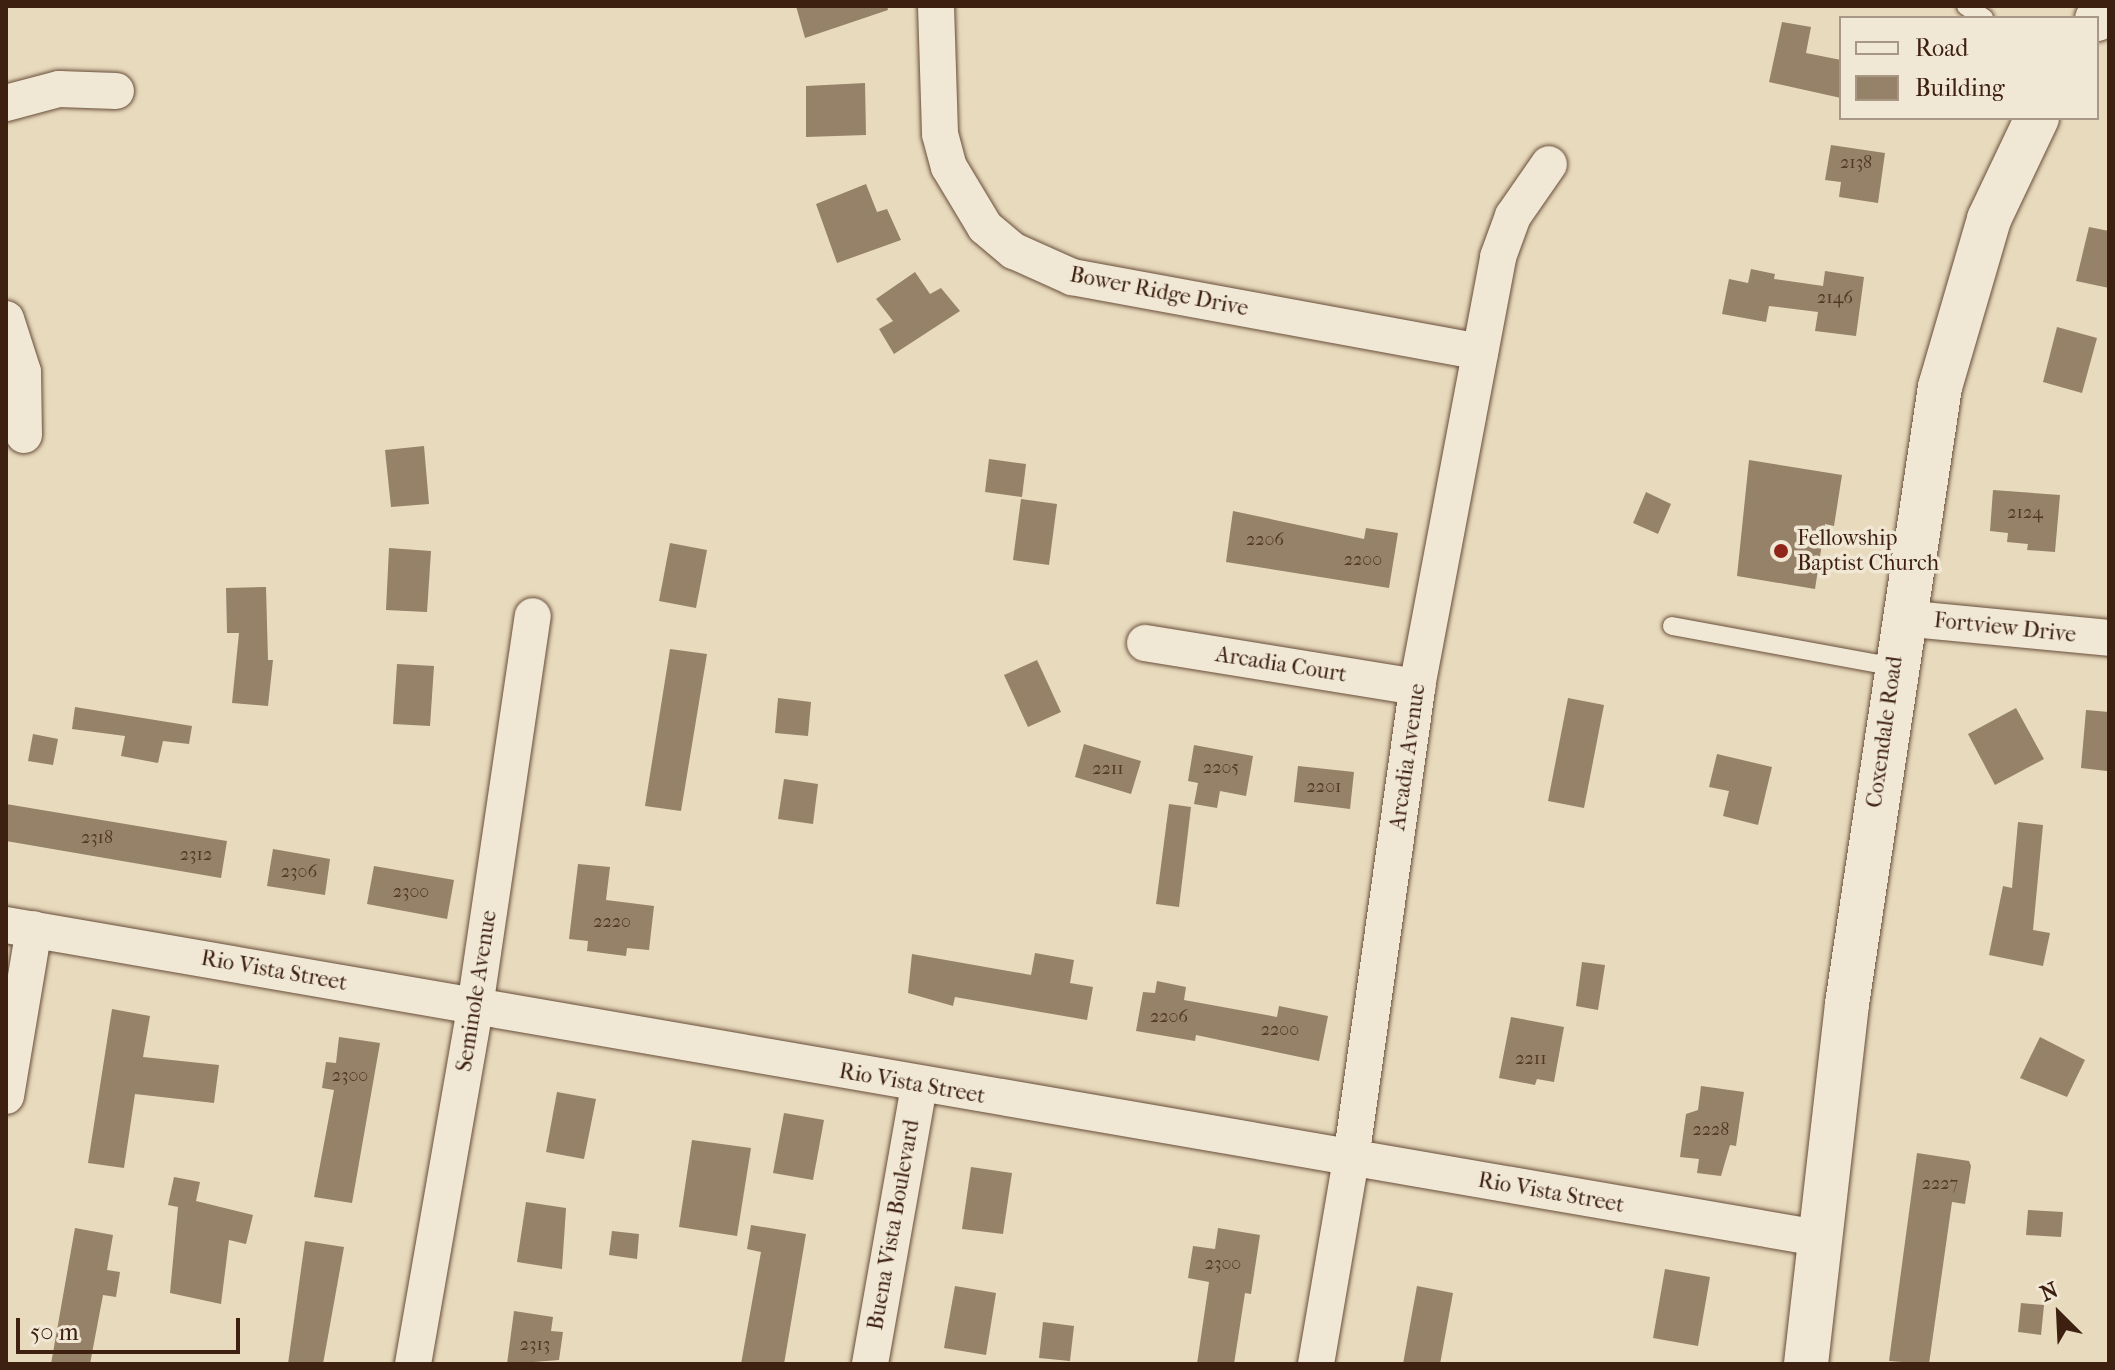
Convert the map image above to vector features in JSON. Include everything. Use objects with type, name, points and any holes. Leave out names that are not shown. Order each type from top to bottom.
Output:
[{"type":"street","name":"Bower Ridge Drive","points":[[936,6],[940,134],[949,167],[985,227],[1014,251],[1072,277],[1480,352]]},
{"type":"street","points":[[6,103],[59,89],[116,91]]},
{"type":"street","name":"Coxendale Road","points":[[1806,1364],[1819,1238],[1895,667],[1940,387],[1961,302],[1989,219],[2036,120]]},
{"type":"street","name":"Arcadia Avenue","points":[[1316,1364],[1351,1159],[1417,687],[1480,352],[1503,237],[1549,164]]},
{"type":"street","points":[[6,319],[23,372],[24,435]]},
{"type":"street","name":"Seminole Avenue","points":[[413,1364],[475,1007],[533,616]]},
{"type":"street","name":"Fortview Drive","points":[[1902,618],[2109,638]]},
{"type":"street","name":"Arcadia Court","points":[[1145,643],[1417,687]]},
{"type":"street","points":[[6,1096],[20,927]]},
{"type":"street","name":"Rio Vista Street","points":[[20,927],[919,1085],[1819,1238]]},
{"type":"street","name":"Buena Vista Boulevard","points":[[870,1364],[919,1085]]},
{"type":"lane","points":[[1672,626],[1895,667]]},
{"type":"building","points":[[796,6],[887,6],[888,10],[805,38]]},
{"type":"building","points":[[1782,22],[1811,27],[1806,53],[1839,60],[1839,98],[1769,82]]},
{"type":"building","points":[[865,83],[866,135],[806,137],[806,86]]},
{"type":"building","points":[[1831,145],[1885,153],[1878,203],[1839,197],[1841,182],[1825,180]]},
{"type":"building","points":[[866,184],[877,212],[887,209],[901,240],[837,263],[816,204]]},
{"type":"building","points":[[2089,227],[2109,231],[2109,288],[2076,281]]},
{"type":"building","points":[[1751,269],[1775,274],[1774,279],[1823,286],[1825,271],[1864,277],[1856,336],[1815,331],[1818,312],[1769,306],[1766,322],[1722,314],[1729,279],[1748,283]]},
{"type":"building","points":[[915,272],[930,294],[941,288],[960,311],[894,354],[879,329],[893,321],[876,299]]},
{"type":"building","points":[[2057,327],[2097,338],[2082,393],[2043,382]]},
{"type":"building","points":[[424,446],[429,504],[391,507],[385,450]]},
{"type":"building","points":[[989,459],[1026,464],[1022,497],[985,492]]},
{"type":"building","name":"Fellowship Baptist Church","points":[[1749,460],[1842,475],[1834,526],[1825,524],[1815,589],[1737,576]]},
{"type":"building","points":[[1993,490],[2060,495],[2055,552],[2027,550],[2028,544],[2007,542],[2008,533],[1990,531]]},
{"type":"building","points":[[1646,492],[1671,504],[1658,534],[1633,523]]},
{"type":"building","points":[[1021,499],[1057,504],[1049,565],[1013,560]]},
{"type":"building","points":[[1233,511],[1364,539],[1366,528],[1398,533],[1389,588],[1226,562]]},
{"type":"building","points":[[670,543],[707,550],[696,608],[659,601]]},
{"type":"building","points":[[389,548],[431,551],[427,612],[386,610]]},
{"type":"building","points":[[266,587],[268,660],[273,660],[268,706],[232,703],[239,633],[227,633],[226,588]]},
{"type":"building","points":[[670,649],[707,654],[681,811],[645,806]]},
{"type":"building","points":[[1037,660],[1061,712],[1028,727],[1004,675]]},
{"type":"building","points":[[397,664],[434,666],[430,726],[393,724]]},
{"type":"building","points":[[778,698],[811,702],[808,736],[775,733]]},
{"type":"building","points":[[1568,698],[1604,705],[1584,808],[1548,801]]},
{"type":"building","points":[[75,707],[192,726],[189,744],[163,741],[158,763],[121,756],[125,736],[72,729]]},
{"type":"building","points":[[2016,708],[2044,759],[1995,785],[1968,734]]},
{"type":"building","points":[[2086,710],[2109,712],[2107,771],[2081,768]]},
{"type":"building","points":[[33,734],[58,739],[53,765],[28,761]]},
{"type":"building","points":[[1084,744],[1141,761],[1131,794],[1075,777]]},
{"type":"building","points":[[1194,745],[1253,756],[1246,796],[1220,791],[1217,808],[1194,804],[1198,783],[1188,781]]},
{"type":"building","points":[[1717,754],[1772,767],[1758,825],[1723,816],[1729,791],[1709,787]]},
{"type":"building","points":[[1298,766],[1354,772],[1350,809],[1294,802]]},
{"type":"building","points":[[784,779],[818,784],[813,824],[778,819]]},
{"type":"building","points":[[6,804],[227,841],[221,878],[6,841]]},
{"type":"building","points":[[1169,804],[1191,807],[1179,907],[1156,904]]},
{"type":"building","points":[[2018,822],[2043,825],[2033,930],[2050,933],[2043,966],[1989,955],[2003,886],[2012,888]]},
{"type":"building","points":[[273,849],[330,859],[325,895],[267,886]]},
{"type":"building","points":[[578,864],[610,867],[606,900],[654,906],[649,950],[627,948],[626,956],[587,951],[588,941],[569,939]]},
{"type":"building","points":[[374,866],[454,880],[447,919],[367,904]]},
{"type":"building","points":[[1035,953],[1074,960],[1070,983],[1093,987],[1087,1020],[955,997],[953,1006],[908,993],[912,954],[1031,975]]},
{"type":"building","points":[[1582,962],[1605,965],[1598,1010],[1576,1006]]},
{"type":"building","points":[[1157,981],[1186,987],[1184,1000],[1277,1017],[1279,1006],[1328,1016],[1319,1061],[1196,1035],[1195,1041],[1136,1031],[1143,992],[1155,993]]},
{"type":"building","points":[[112,1009],[150,1016],[143,1057],[219,1065],[214,1103],[135,1094],[124,1168],[88,1163]]},
{"type":"building","points":[[1511,1017],[1564,1027],[1554,1082],[1537,1079],[1535,1085],[1499,1078]]},
{"type":"building","points":[[339,1037],[380,1043],[352,1203],[314,1197],[334,1090],[322,1088],[326,1062],[336,1063]]},
{"type":"building","points":[[2040,1037],[2085,1060],[2067,1097],[2020,1078]]},
{"type":"building","points":[[1701,1086],[1744,1092],[1736,1146],[1730,1145],[1721,1176],[1697,1173],[1699,1159],[1680,1157],[1686,1114],[1698,1110]]},
{"type":"building","points":[[557,1092],[596,1099],[584,1159],[546,1152]]},
{"type":"building","points":[[784,1113],[824,1120],[813,1180],[773,1173]]},
{"type":"building","points":[[692,1140],[751,1148],[737,1236],[679,1227]]},
{"type":"building","points":[[1917,1153],[1969,1161],[1971,1166],[1965,1204],[1952,1202],[1929,1364],[1889,1361]]},
{"type":"building","points":[[971,1167],[1012,1173],[1003,1234],[962,1229]]},
{"type":"building","points":[[174,1177],[200,1182],[196,1201],[253,1215],[246,1244],[229,1240],[221,1304],[170,1293],[178,1207],[168,1205]]},
{"type":"building","points":[[526,1202],[566,1208],[562,1269],[517,1262]]},
{"type":"building","points":[[2028,1210],[2063,1212],[2061,1237],[2026,1235]]},
{"type":"building","points":[[751,1225],[806,1234],[784,1364],[741,1364],[761,1252],[747,1249]]},
{"type":"building","points":[[75,1228],[113,1235],[107,1270],[120,1272],[116,1297],[103,1295],[90,1364],[51,1364]]},
{"type":"building","points":[[1218,1228],[1260,1235],[1251,1294],[1245,1293],[1234,1364],[1197,1364],[1209,1282],[1188,1278],[1193,1246],[1215,1249]]},
{"type":"building","points":[[612,1231],[639,1234],[637,1259],[609,1255]]},
{"type":"building","points":[[305,1241],[344,1247],[323,1364],[288,1364]]},
{"type":"building","points":[[1665,1269],[1710,1277],[1698,1346],[1653,1338]]},
{"type":"building","points":[[955,1286],[996,1293],[986,1355],[944,1348]]},
{"type":"building","points":[[1417,1286],[1453,1293],[1440,1364],[1403,1364]]},
{"type":"building","points":[[2021,1303],[2044,1305],[2041,1335],[2018,1332]]},
{"type":"building","points":[[514,1311],[553,1317],[551,1331],[563,1332],[559,1360],[507,1364]]},
{"type":"building","points":[[1043,1322],[1074,1326],[1070,1361],[1039,1358]]},
{"type":"place","name":"Fellowship Baptist Church","points":[[1781,551]]}]
